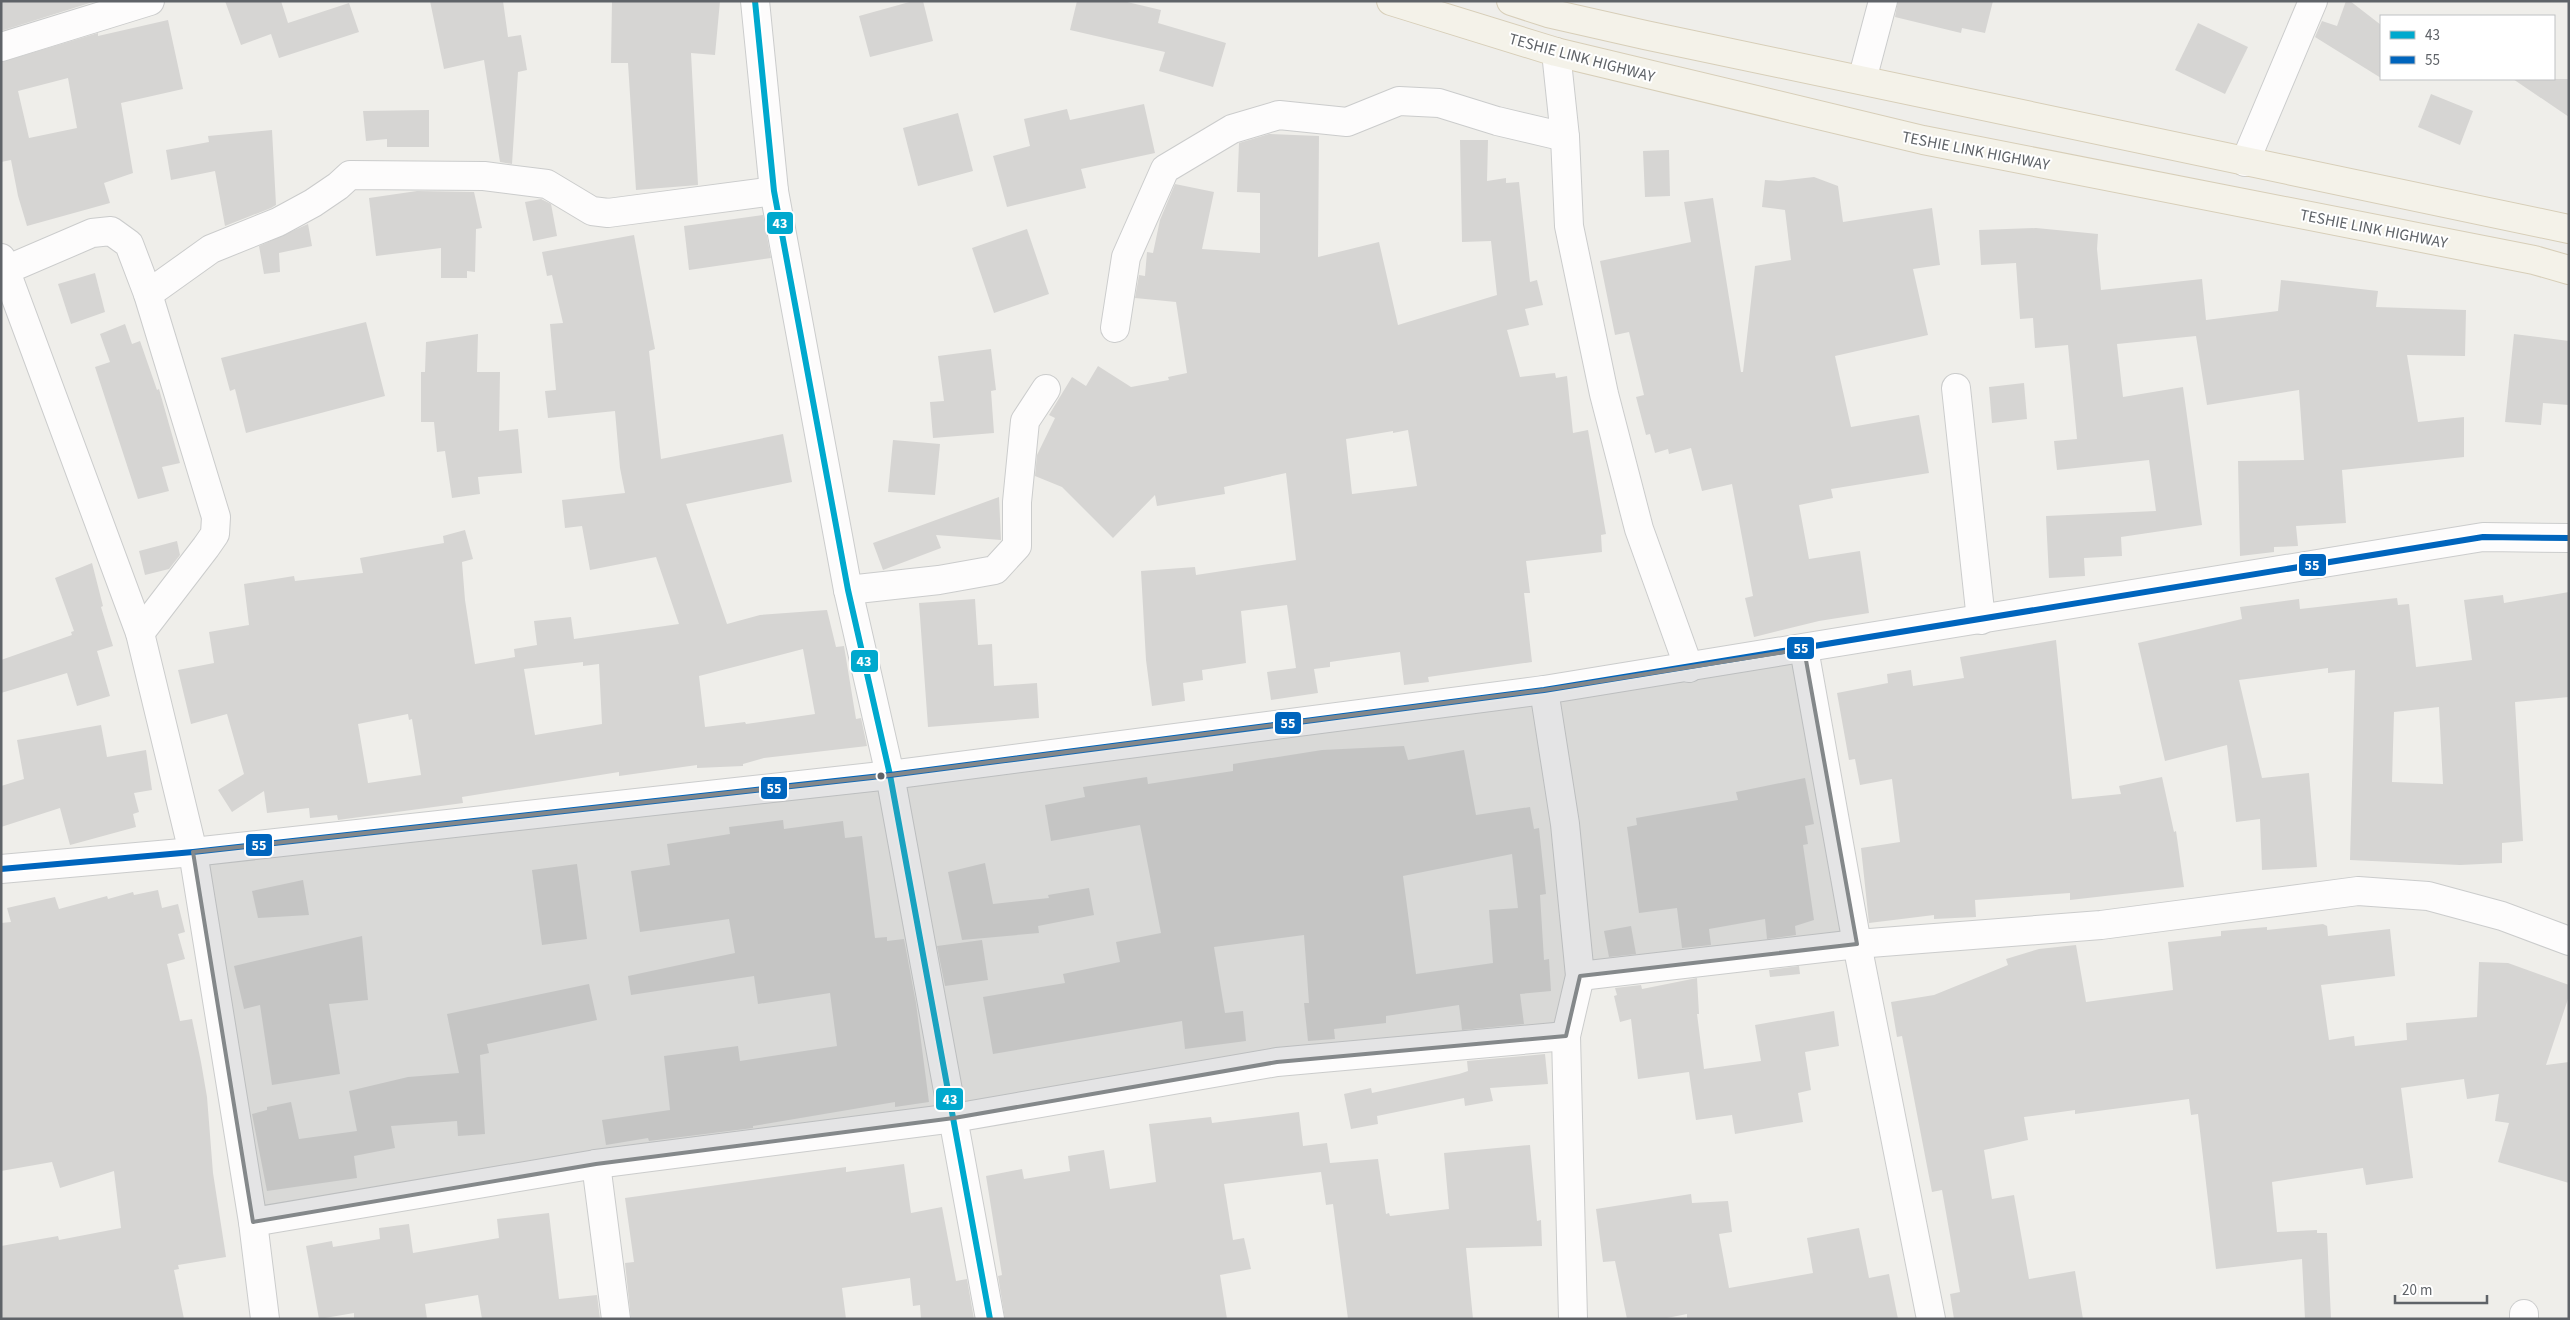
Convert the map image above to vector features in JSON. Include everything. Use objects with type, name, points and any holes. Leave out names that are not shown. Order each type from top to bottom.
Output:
[{"type":"main road","name":"TESHIE LINK HIGHWAY","points":[[1391,1],[1556,52],[1923,140],[2534,260],[2569,270]]},
{"type":"main road","name":"TESHIE LINK HIGHWAY","points":[[1511,1],[1552,7],[1862,80],[2569,229]]},
{"type":"street","points":[[1,47],[150,1]]},
{"type":"street","points":[[755,1],[774,191],[848,590],[890,775],[990,1319]]},
{"type":"street","points":[[1862,80],[1882,1]]},
{"type":"street","points":[[2245,162],[2313,1]]},
{"type":"street","points":[[1556,52],[1565,137],[1569,226],[1604,394],[1639,529],[1689,668]]},
{"type":"street","points":[[1115,328],[1126,257],[1165,169],[1232,129],[1280,115],[1347,122],[1399,101],[1439,103],[1497,121],[1565,137]]},
{"type":"street","points":[[148,294],[210,249],[278,222],[313,203],[338,186],[350,175],[484,176],[547,184],[592,211],[608,213],[774,191]]},
{"type":"street","points":[[140,633],[215,534],[216,516],[148,294],[129,244],[111,231],[92,233],[4,264],[140,633],[193,852],[253,1222],[266,1319]]},
{"type":"street","points":[[1956,388],[1981,620]]},
{"type":"street","points":[[848,590],[939,580],[995,570],[1017,546],[1017,502],[1025,421],[1046,389]]},
{"type":"street","points":[[1,869],[193,852],[890,775],[1544,690],[1804,650],[2483,536],[2569,538]]},
{"type":"street","points":[[1804,650],[1857,944],[1930,1319]]},
{"type":"street","points":[[1544,690],[1565,824],[1580,976],[1566,1036],[1573,1319]]},
{"type":"street","points":[[1580,976],[1857,944],[2101,925],[2358,891],[2428,896],[2502,916],[2569,942]]},
{"type":"street","points":[[253,1222],[596,1164],[954,1118],[1277,1062],[1566,1036]]},
{"type":"street","points":[[596,1164],[616,1319]]},
{"type":"highlighted area","points":[[1804,649],[1857,944],[1580,976],[1566,1036],[1277,1062],[954,1118],[596,1164],[253,1222],[193,852],[890,775],[1544,690]]},
{"type":"building","points":[[1,1],[92,1],[93,2],[1,31]]},
{"type":"building","points":[[225,1],[281,1],[288,23],[349,3],[359,32],[279,58],[271,34],[241,45]]},
{"type":"building","points":[[430,1],[503,1],[508,37],[521,35],[527,70],[518,72],[512,164],[500,162],[484,60],[444,69]]},
{"type":"building","points":[[612,1],[720,1],[715,55],[691,53],[698,185],[636,190],[628,63],[611,63]]},
{"type":"building","points":[[913,1],[923,1],[933,41],[870,57],[859,16]]},
{"type":"building","points":[[1077,1],[1123,1],[1161,10],[1158,23],[1226,43],[1213,87],[1159,71],[1165,52],[1070,30]]},
{"type":"building","points":[[1898,1],[1993,1],[1985,33],[1962,28],[1961,33],[1895,17]]},
{"type":"building","points":[[2346,1],[2350,1],[2380,24],[2380,77],[2315,37],[2322,21],[2337,26]]},
{"type":"building","points":[[168,20],[183,89],[121,103],[133,173],[104,183],[110,203],[27,226],[18,196],[11,160],[1,162],[1,62],[98,33],[98,36]],"holes":[[[68,78],[77,128],[29,138],[18,91]]]},
{"type":"building","points":[[2198,23],[2248,47],[2225,94],[2175,70]]},
{"type":"building","points":[[2569,79],[2569,117],[2514,80]]},
{"type":"building","points":[[2431,94],[2473,111],[2460,145],[2418,127]]},
{"type":"building","points":[[1144,104],[1155,153],[1081,169],[1086,188],[1007,207],[993,156],[1030,146],[1024,119],[1067,109],[1070,120]]},
{"type":"building","points":[[429,110],[429,147],[387,147],[387,139],[366,141],[363,111]]},
{"type":"building","points":[[958,113],[973,171],[918,186],[903,128]]},
{"type":"building","points":[[272,130],[276,205],[271,208],[225,226],[215,171],[171,180],[166,150],[209,142],[208,136]]},
{"type":"building","points":[[1269,134],[1319,136],[1318,257],[1379,242],[1398,325],[1497,295],[1491,241],[1462,242],[1460,140],[1488,140],[1487,181],[1506,178],[1506,183],[1519,182],[1530,282],[1537,280],[1543,305],[1525,309],[1529,325],[1507,330],[1520,377],[1555,373],[1556,378],[1567,376],[1573,433],[1588,430],[1606,534],[1601,535],[1602,552],[1526,561],[1530,593],[1524,593],[1532,662],[1428,677],[1429,682],[1404,685],[1400,652],[1330,662],[1330,667],[1314,669],[1318,693],[1271,700],[1267,672],[1296,668],[1287,605],[1241,611],[1246,663],[1202,670],[1203,680],[1183,683],[1185,701],[1152,706],[1146,660],[1141,571],[1195,567],[1196,575],[1296,560],[1286,473],[1224,487],[1225,494],[1157,506],[1155,495],[1113,538],[1062,487],[1035,476],[1037,455],[1055,418],[1049,415],[1072,377],[1086,386],[1098,366],[1131,387],[1169,380],[1168,377],[1187,373],[1176,302],[1135,298],[1139,275],[1145,276],[1147,252],[1153,253],[1160,220],[1175,184],[1214,192],[1202,249],[1260,253],[1260,193],[1237,192],[1239,143]],"holes":[[[1408,430],[1417,486],[1352,494],[1346,439]]]},
{"type":"building","points":[[1669,150],[1670,196],[1645,197],[1643,151]]},
{"type":"building","points":[[1814,177],[1838,186],[1843,222],[1932,208],[1940,265],[1913,269],[1928,335],[1835,356],[1851,427],[1919,415],[1929,473],[1831,489],[1833,498],[1799,505],[1809,559],[1860,551],[1869,613],[1819,621],[1754,637],[1745,598],[1753,596],[1732,484],[1702,491],[1691,448],[1669,454],[1668,449],[1655,453],[1650,434],[1646,435],[1636,397],[1644,395],[1629,332],[1615,335],[1600,261],[1691,242],[1684,202],[1713,198],[1741,372],[1743,372],[1755,266],[1791,260],[1785,210],[1762,207],[1765,180],[1779,181]]},
{"type":"building","points":[[417,191],[474,192],[482,228],[476,229],[475,272],[467,271],[467,278],[441,278],[441,248],[376,256],[369,198]]},
{"type":"building","points":[[541,199],[551,204],[557,236],[533,241],[525,202]]},
{"type":"building","points":[[763,215],[771,258],[689,270],[684,226]]},
{"type":"building","points":[[308,224],[312,246],[279,253],[280,272],[264,274],[259,246]]},
{"type":"building","points":[[2036,228],[2098,234],[2097,249],[2101,290],[2202,279],[2206,320],[2278,311],[2281,280],[2378,291],[2376,307],[2466,310],[2465,356],[2407,355],[2418,422],[2464,417],[2464,457],[2342,470],[2346,523],[2296,526],[2298,546],[2274,547],[2274,552],[2240,556],[2238,461],[2304,460],[2299,390],[2207,405],[2196,336],[2117,344],[2123,397],[2183,387],[2202,525],[2121,537],[2122,556],[2084,558],[2085,576],[2049,578],[2046,516],[2156,511],[2149,460],[2057,470],[2054,441],[2077,439],[2068,345],[2035,348],[2033,318],[2020,319],[2016,263],[1981,265],[1979,230]]},
{"type":"building","points":[[1027,229],[1049,294],[994,313],[972,248]]},
{"type":"building","points":[[634,235],[655,349],[649,351],[661,459],[783,434],[792,482],[686,504],[727,624],[760,615],[827,610],[836,647],[844,646],[856,719],[861,718],[867,746],[764,758],[743,764],[743,766],[697,768],[697,765],[619,776],[619,772],[462,797],[463,803],[338,820],[337,815],[310,818],[309,808],[267,813],[264,791],[232,812],[218,790],[244,774],[227,714],[191,724],[178,670],[214,663],[209,632],[249,625],[244,584],[294,576],[295,581],[363,573],[360,558],[444,543],[443,536],[465,530],[473,559],[462,562],[465,600],[475,664],[515,657],[514,649],[537,645],[534,621],[571,617],[574,639],[679,624],[656,557],[590,570],[582,526],[565,528],[562,500],[625,493],[620,468],[615,411],[548,418],[545,391],[556,390],[550,324],[563,323],[552,275],[547,276],[542,252]],"holes":[[[803,649],[815,714],[746,724],[745,722],[705,727],[699,676]],[[583,662],[583,666],[599,664],[602,724],[535,735],[524,669]],[[408,714],[409,720],[412,719],[421,775],[368,783],[358,724]]]},
{"type":"building","points":[[95,273],[105,312],[71,324],[58,284]]},
{"type":"building","points":[[366,322],[385,396],[246,433],[235,389],[230,391],[221,358]]},
{"type":"building","points":[[125,324],[132,344],[140,341],[157,390],[159,389],[180,463],[162,467],[169,491],[138,499],[95,367],[110,362],[100,334]]},
{"type":"building","points":[[478,334],[477,372],[500,372],[499,431],[518,429],[522,473],[478,477],[480,494],[452,498],[445,451],[437,452],[434,422],[421,422],[421,372],[425,372],[426,342]]},
{"type":"building","points":[[2514,334],[2569,341],[2569,405],[2543,403],[2541,425],[2505,422]]},
{"type":"building","points":[[991,349],[996,390],[991,391],[994,433],[933,438],[930,402],[944,401],[938,356]]},
{"type":"building","points":[[2024,383],[2027,419],[1992,423],[1989,387]]},
{"type":"building","points":[[893,440],[940,444],[935,495],[888,492]]},
{"type":"building","points":[[999,497],[1001,540],[936,535],[941,548],[883,570],[873,543]]},
{"type":"building","points":[[177,541],[180,555],[169,569],[145,575],[139,551]]},
{"type":"building","points":[[92,563],[103,606],[101,607],[113,646],[97,651],[110,696],[77,706],[67,673],[1,693],[1,660],[72,635],[71,632],[74,631],[55,578]]},
{"type":"building","points":[[2569,592],[2569,697],[2515,702],[2523,841],[2502,843],[2502,863],[2460,865],[2350,860],[2355,670],[2328,673],[2328,668],[2239,680],[2262,778],[2309,773],[2317,867],[2262,870],[2260,819],[2236,822],[2227,745],[2165,761],[2138,643],[2242,619],[2240,607],[2299,599],[2300,609],[2397,598],[2398,605],[2409,604],[2416,667],[2472,660],[2464,600],[2503,595],[2504,603]],"holes":[[[2439,707],[2443,784],[2392,782],[2394,712]]]},
{"type":"building","points":[[975,599],[978,645],[992,644],[994,686],[1037,683],[1039,718],[928,727],[919,603]]},
{"type":"building","points":[[2056,640],[2072,799],[2121,794],[2119,786],[2162,777],[2174,832],[2176,831],[2184,887],[2070,900],[2070,893],[1975,900],[1976,917],[1934,919],[1934,915],[1869,923],[1861,848],[1900,842],[1892,779],[1860,785],[1855,759],[1849,760],[1837,693],[1888,683],[1887,674],[1911,670],[1913,686],[1964,678],[1960,657]]},
{"type":"building","points":[[101,725],[107,757],[146,750],[152,790],[134,793],[139,812],[133,814],[136,827],[70,845],[60,808],[1,827],[1,786],[24,779],[17,740]]},
{"type":"building","points":[[1404,746],[1408,760],[1464,750],[1476,815],[1530,807],[1534,829],[1539,828],[1546,894],[1540,895],[1544,960],[1549,959],[1551,991],[1520,994],[1524,1024],[1462,1030],[1459,1005],[1386,1016],[1386,1023],[1334,1029],[1335,1039],[1308,1041],[1304,1003],[1309,1003],[1304,935],[1214,947],[1225,1013],[1243,1011],[1246,1041],[1185,1049],[1182,1021],[993,1054],[983,997],[1065,983],[1063,974],[1120,962],[1116,942],[1161,933],[1140,825],[1051,841],[1045,805],[1085,797],[1083,787],[1147,777],[1148,784],[1233,771],[1233,764],[1322,750]],"holes":[[[1512,854],[1518,908],[1489,910],[1493,963],[1416,974],[1403,876]]]},
{"type":"building","points":[[1805,778],[1814,824],[1805,826],[1808,844],[1803,845],[1814,920],[1795,926],[1796,935],[1767,939],[1765,919],[1709,929],[1711,945],[1682,948],[1677,908],[1639,913],[1627,827],[1637,825],[1636,818],[1738,800],[1736,792]]},
{"type":"building","points":[[783,820],[784,829],[843,821],[845,838],[862,836],[875,938],[887,937],[887,941],[904,939],[916,1003],[929,1102],[895,1107],[895,1102],[753,1126],[753,1128],[649,1141],[648,1138],[606,1145],[602,1120],[670,1110],[664,1056],[738,1046],[740,1061],[837,1046],[830,993],[758,1004],[754,976],[631,995],[628,976],[735,953],[729,919],[640,932],[631,871],[670,865],[667,844],[730,834],[729,827]]},
{"type":"building","points":[[985,863],[993,904],[1049,898],[1048,895],[1089,888],[1094,915],[1038,926],[1039,933],[962,940],[948,872]]},
{"type":"building","points":[[577,864],[587,939],[542,945],[532,870]]},
{"type":"building","points":[[303,880],[309,915],[258,918],[252,891]]},
{"type":"building","points":[[158,890],[162,908],[178,904],[185,932],[178,934],[185,959],[167,964],[180,1021],[192,1019],[201,1062],[207,1097],[213,1173],[226,1257],[178,1265],[179,1269],[174,1270],[184,1319],[1,1319],[1,1246],[58,1236],[59,1240],[121,1228],[114,1171],[60,1188],[52,1162],[1,1171],[1,923],[11,922],[7,908],[55,897],[59,909],[107,896],[108,899],[133,892],[134,895]]},
{"type":"building","points":[[2323,924],[2327,926],[2328,936],[2390,929],[2395,976],[2321,985],[2329,1040],[2354,1036],[2355,1046],[2407,1040],[2406,1023],[2477,1017],[2479,962],[2508,963],[2569,985],[2569,996],[2546,1065],[2569,1062],[2569,1183],[2498,1162],[2509,1123],[2495,1121],[2499,1094],[2467,1099],[2464,1079],[2401,1088],[2413,1178],[2366,1185],[2363,1168],[2272,1182],[2277,1232],[2317,1230],[2317,1233],[2327,1233],[2331,1319],[2305,1319],[2302,1259],[2216,1269],[2198,1114],[2191,1115],[2189,1099],[2075,1114],[2075,1110],[2024,1117],[2028,1140],[1984,1150],[1992,1199],[2014,1195],[2029,1279],[2075,1271],[2083,1319],[1954,1319],[1950,1294],[1960,1292],[1942,1190],[1932,1192],[1902,1036],[1897,1037],[1891,1002],[1934,995],[2008,965],[2006,959],[2039,949],[2076,945],[2086,1002],[2173,990],[2168,942],[2221,936],[2221,931],[2267,927],[2267,930]]},
{"type":"building","points":[[1631,926],[1636,954],[1609,957],[1604,931]]},
{"type":"building","points":[[362,936],[368,1000],[329,1004],[340,1074],[272,1085],[260,1005],[244,1009],[234,966]]},
{"type":"building","points":[[982,940],[988,980],[945,986],[937,946]]},
{"type":"building","points":[[1799,966],[1800,974],[1770,977],[1769,970]]},
{"type":"building","points":[[1697,978],[1699,1014],[1697,1014],[1704,1069],[1761,1061],[1755,1025],[1834,1011],[1839,1046],[1805,1052],[1811,1090],[1798,1093],[1803,1122],[1735,1134],[1732,1115],[1696,1120],[1689,1072],[1638,1079],[1631,1019],[1620,1022],[1614,996],[1617,995],[1615,988],[1641,985],[1642,989]]},
{"type":"building","points":[[589,984],[597,1020],[487,1044],[489,1053],[480,1055],[485,1134],[458,1136],[457,1121],[391,1126],[395,1148],[354,1156],[357,1178],[267,1191],[252,1114],[267,1110],[267,1107],[291,1102],[299,1139],[357,1131],[349,1091],[408,1077],[459,1073],[447,1014]]},
{"type":"building","points":[[1545,1054],[1548,1084],[1490,1088],[1493,1101],[1465,1106],[1464,1098],[1377,1116],[1378,1124],[1351,1129],[1344,1094],[1371,1088],[1372,1093],[1459,1074],[1468,1071],[1467,1061]]},
{"type":"building","points":[[1299,1112],[1303,1146],[1327,1143],[1330,1163],[1378,1159],[1386,1214],[1389,1213],[1390,1216],[1449,1209],[1444,1153],[1530,1145],[1537,1221],[1541,1220],[1542,1246],[1466,1248],[1473,1319],[1348,1319],[1333,1204],[1326,1205],[1321,1172],[1224,1184],[1233,1240],[1244,1238],[1251,1269],[1220,1275],[1227,1319],[1005,1319],[998,1276],[1002,1275],[986,1176],[1022,1169],[1024,1179],[1070,1171],[1068,1156],[1104,1150],[1110,1189],[1156,1182],[1149,1124],[1211,1117],[1212,1123]]},
{"type":"building","points":[[904,1164],[911,1213],[942,1207],[956,1281],[967,1279],[974,1319],[921,1319],[920,1305],[913,1306],[910,1278],[842,1288],[846,1319],[631,1319],[625,1263],[634,1262],[625,1198],[846,1167],[846,1172]]},
{"type":"building","points":[[1691,1194],[1692,1203],[1728,1201],[1732,1232],[1719,1234],[1729,1288],[1813,1273],[1807,1238],[1859,1228],[1869,1278],[1889,1274],[1898,1319],[1687,1319],[1687,1314],[1662,1319],[1627,1319],[1615,1261],[1603,1262],[1596,1209]]},
{"type":"building","points":[[549,1213],[559,1299],[597,1295],[600,1319],[482,1319],[478,1295],[425,1304],[427,1319],[354,1319],[354,1313],[319,1319],[306,1246],[332,1241],[333,1247],[380,1239],[379,1228],[409,1224],[413,1253],[499,1238],[497,1219]]},
{"type":"transit line","name":"43","points":[[755,1],[774,191],[848,590],[890,775],[990,1319]]},
{"type":"transit line","name":"55","points":[[1,869],[193,852],[890,775],[1544,690],[2483,537],[2569,538]]}]
